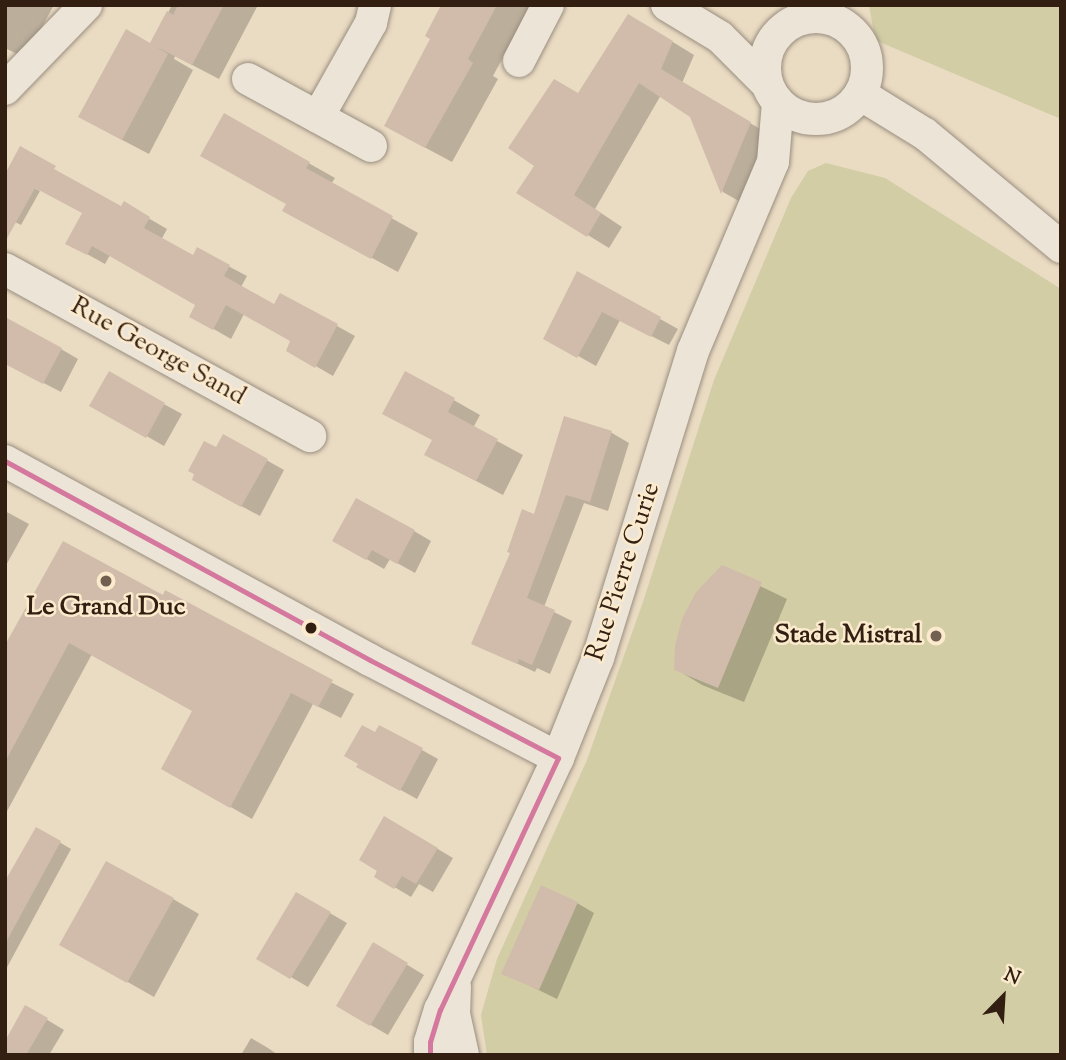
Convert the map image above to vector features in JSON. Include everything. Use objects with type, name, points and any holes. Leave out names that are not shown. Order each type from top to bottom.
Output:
[{"type":"street","points":[[5,89],[86,5]]},
{"type":"street","points":[[318,117],[371,23],[375,5]]},
{"type":"street","points":[[519,61],[548,5]]},
{"type":"street","points":[[667,5],[720,37],[772,93],[789,111],[818,119],[849,107],[860,94],[866,77],[866,60],[850,18],[835,21],[822,11],[791,23],[771,42],[765,63],[772,93]]},
{"type":"street","points":[[720,37],[771,42]]},
{"type":"street","points":[[248,79],[371,146]]},
{"type":"street","name":"Rue Pierre Curie","points":[[772,93],[773,162]]},
{"type":"street","points":[[860,94],[925,134],[1061,247]]},
{"type":"street","name":"Rue Pierre Curie","points":[[430,1055],[430,1042],[440,1010],[558,758],[598,658],[693,351],[773,162],[818,119]]},
{"type":"street","name":"Rue George Sand","points":[[5,268],[310,436]]},
{"type":"street","points":[[5,461],[358,653],[558,758]]},
{"type":"street","name":"Rue Pierre Curie","points":[[456,975],[454,1014],[463,1055]]},
{"type":"shaded area","points":[[869,5],[1061,5],[1061,119],[875,40]]},
{"type":"shaded area","points":[[826,163],[885,178],[1061,289],[1061,1055],[487,1055],[481,1015],[497,959],[587,760],[644,599],[714,380],[791,198],[808,171]]},
{"type":"building","points":[[178,5],[224,5],[192,65],[155,46],[168,54],[122,140],[78,117],[126,29],[150,43],[167,11],[173,15]]},
{"type":"building","points":[[441,5],[497,5],[468,59],[473,63],[425,148],[384,126],[430,39],[425,36]]},
{"type":"building","points":[[628,14],[673,41],[661,69],[751,122],[721,194],[690,117],[639,83],[574,195],[601,213],[587,237],[516,193],[534,166],[508,148],[554,79],[578,93]]},
{"type":"building","points":[[224,113],[310,162],[306,168],[393,216],[371,259],[282,211],[286,204],[200,156]]},
{"type":"building","points":[[20,146],[56,166],[54,169],[121,206],[124,201],[150,217],[144,228],[193,255],[197,247],[230,265],[224,276],[274,304],[280,293],[338,324],[315,368],[286,351],[290,341],[226,305],[213,330],[189,317],[195,305],[92,246],[87,255],[65,244],[82,213],[35,188],[5,242],[5,174]]},
{"type":"building","points":[[577,271],[661,317],[651,337],[602,312],[577,358],[543,339]]},
{"type":"building","points":[[5,317],[62,348],[43,384],[5,364]]},
{"type":"building","points":[[109,371],[165,403],[146,438],[89,406]]},
{"type":"building","points":[[405,371],[455,398],[448,412],[498,439],[476,481],[424,455],[432,440],[382,414]]},
{"type":"building","points":[[564,416],[612,431],[590,502],[566,495],[527,598],[555,610],[532,665],[519,659],[517,664],[471,644],[510,553],[507,552],[522,509],[534,514]]},
{"type":"building","points":[[223,434],[268,459],[241,507],[192,480],[194,474],[188,471],[204,441],[216,447]]},
{"type":"building","points":[[356,498],[415,530],[397,564],[372,550],[366,560],[332,541]]},
{"type":"building","points":[[63,541],[163,595],[165,590],[333,680],[318,707],[291,693],[230,808],[161,769],[192,711],[69,643],[5,762],[5,645]]},
{"type":"building","points":[[722,565],[762,582],[718,688],[674,670],[675,646],[682,619],[696,592]]},
{"type":"building","points":[[362,725],[375,732],[379,725],[423,748],[400,791],[356,767],[358,764],[344,756]]},
{"type":"building","points":[[384,816],[438,848],[416,884],[402,876],[394,889],[374,877],[377,871],[359,860]]},
{"type":"building","points":[[36,827],[61,841],[5,944],[5,881]]},
{"type":"building","points":[[106,861],[174,898],[127,983],[59,945]]},
{"type":"building","points":[[541,885],[578,902],[539,990],[501,974]]},
{"type":"building","points":[[296,892],[331,912],[290,979],[256,959]]},
{"type":"building","points":[[373,942],[408,963],[370,1026],[336,1006]]},
{"type":"building","points":[[25,1005],[48,1018],[26,1055],[5,1055],[5,1041]]},
{"type":"transit line","points":[[5,461],[370,660],[558,758]]},
{"type":"transit line","points":[[430,1055],[430,1042],[440,1010],[558,758]]},
{"type":"place","name":"Le Grand Duc","points":[[106,581]]},
{"type":"place","name":"Stade Mistral","points":[[936,636]]}]
